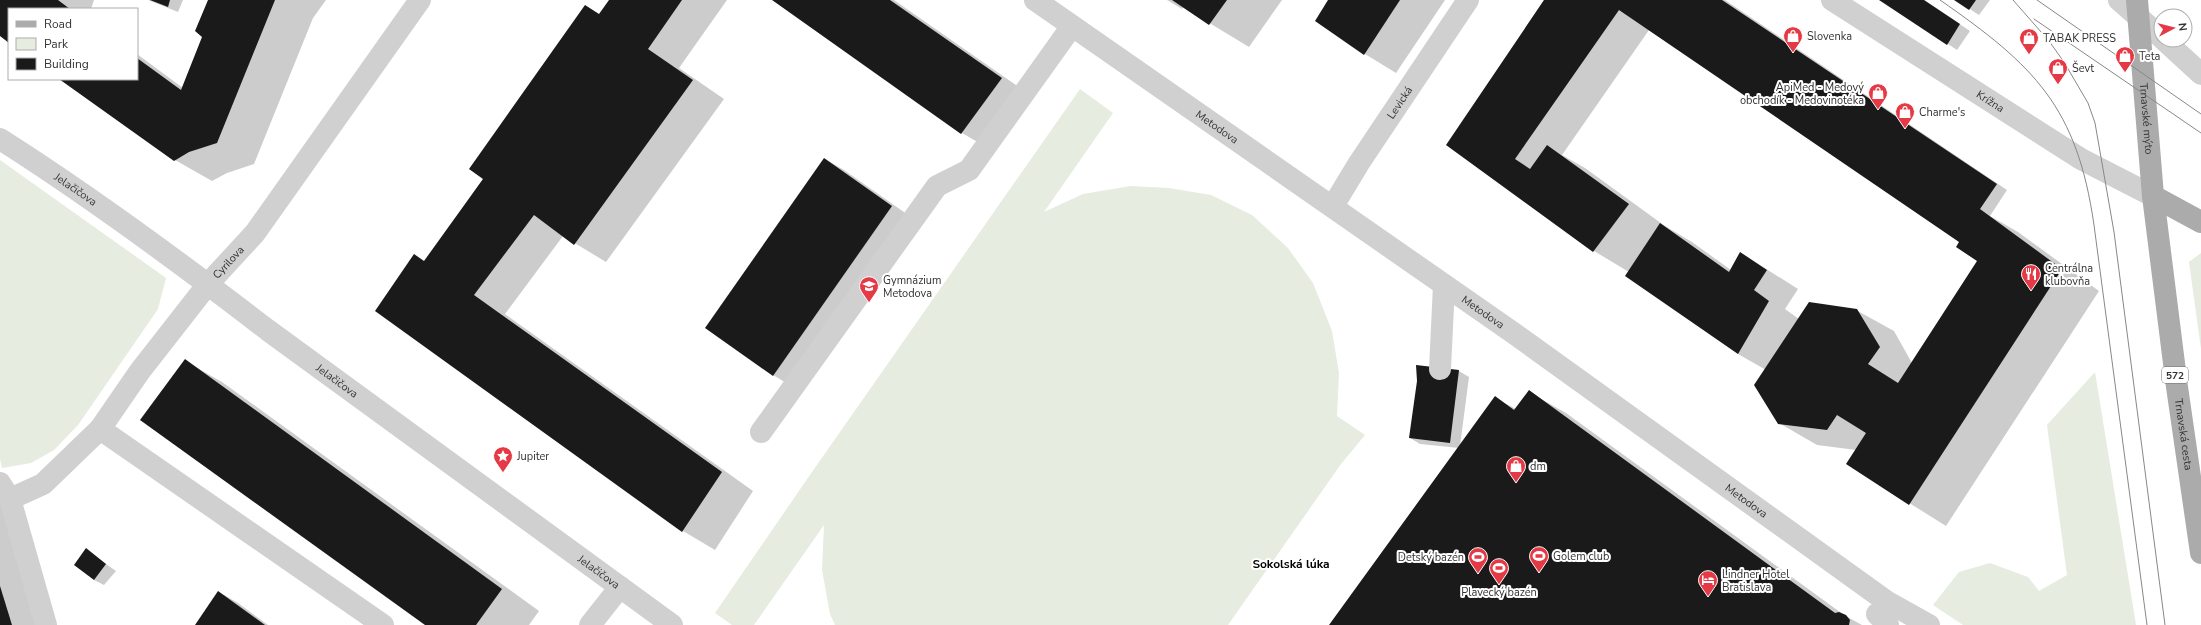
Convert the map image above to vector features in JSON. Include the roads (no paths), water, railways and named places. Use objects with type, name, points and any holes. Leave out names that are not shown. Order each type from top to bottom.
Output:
[{"type":"main road","name":"Trnavské mýto","points":[[2139,8],[2153,196]]},
{"type":"main road","points":[[2153,196],[2201,222]]},
{"type":"main road","name":"Trnavská cesta","points":[[2153,196],[2176,387],[2201,553]]},
{"type":"street","name":"Cyrilova","points":[[5,491],[43,484],[100,429],[140,371],[208,284],[255,234],[420,0]]},
{"type":"street","name":"Metodova","points":[[1035,0],[1333,206],[1886,601],[1929,625]]},
{"type":"street","name":"Levická","points":[[1333,206],[1359,163],[1468,0]]},
{"type":"street","name":"Krížna","points":[[1832,0],[2081,159],[2153,196]]},
{"type":"street","points":[[2119,0],[2139,8],[2153,26]]},
{"type":"street","points":[[761,432],[937,186],[969,170],[1072,26]]},
{"type":"street","points":[[2173,48],[2201,74]]},
{"type":"street","name":"Jelačičova","points":[[0,139],[58,176],[208,284],[269,331],[672,625]]},
{"type":"street","points":[[1440,369],[1444,285]]},
{"type":"street","points":[[100,429],[383,625]]},
{"type":"street","points":[[5,491],[46,625]]},
{"type":"street","points":[[590,625],[620,587]]},
{"type":"tram line","points":[[1940,0],[2002,46],[2026,69],[2046,93],[2063,119],[2076,149],[2086,184],[2094,225],[2147,625]]},
{"type":"tram line","points":[[2013,0],[2049,41],[2064,62],[2088,103],[2095,123],[2114,232],[2165,625]]},
{"type":"tram line","points":[[2037,0],[2201,114]]},
{"type":"tram line","points":[[2034,19],[2201,133]]},
{"type":"place","name":"Slovenka","points":[[1793,53]]},
{"type":"place","name":"TABAK PRESS","points":[[2029,55]]},
{"type":"place","name":"Teta","points":[[2125,73]]},
{"type":"place","name":"Ševt","points":[[2058,85]]},
{"type":"place","name":"ApiMed - Medový obchodík - Medovinotéka","points":[[1878,110]]},
{"type":"place","name":"Charme's","points":[[1905,129]]},
{"type":"place","name":"Centrálna klubovňa","points":[[2031,291]]},
{"type":"place","name":"Gymnázium Metodova","points":[[869,303]]},
{"type":"place","name":"Jupiter","points":[[503,473]]},
{"type":"place","name":"dm","points":[[1516,483]]},
{"type":"place","name":"Golem club","points":[[1539,573]]},
{"type":"place","name":"Detský bazén","points":[[1478,574]]},
{"type":"place","name":"Plavecký bazén","points":[[1499,585]]},
{"type":"place","name":"Lindner Hotel Bratislava","points":[[1708,597]]},
{"type":"district","name":"Sokolská lúka","points":[[1291,564]]}]
